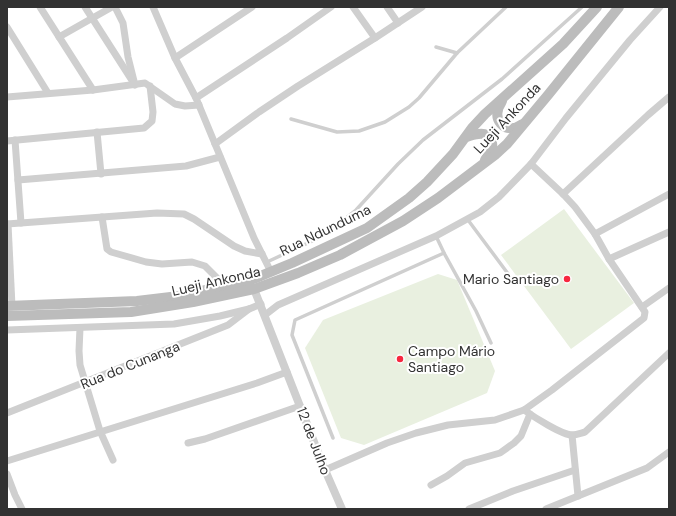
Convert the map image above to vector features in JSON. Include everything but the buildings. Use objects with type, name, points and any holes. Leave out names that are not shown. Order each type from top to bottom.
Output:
[{"type":"main road","name":"Rua Ndunduma","points":[[9,306],[136,301],[179,296],[251,280],[269,267],[292,263],[368,228],[409,198],[427,182],[453,154],[472,128],[485,114],[563,44],[597,7]]},
{"type":"main road","name":"Lueji Ankonda","points":[[7,316],[131,312],[193,302],[254,289],[298,273],[340,255],[403,221],[483,166],[507,144],[619,7]]},
{"type":"main road","points":[[504,97],[497,111],[497,118],[500,124],[507,128],[515,128],[526,121]]},
{"type":"main road","points":[[466,137],[485,134],[490,137],[492,148],[483,166]]},
{"type":"street","points":[[40,7],[93,90]]},
{"type":"street","points":[[85,7],[135,85]]},
{"type":"street","points":[[59,37],[112,7]]},
{"type":"street","points":[[116,7],[123,23],[128,56],[135,85]]},
{"type":"street","points":[[153,7],[175,58],[198,102],[220,157],[269,267]]},
{"type":"street","points":[[175,58],[252,7]]},
{"type":"street","points":[[7,97],[93,90],[145,83],[168,100],[180,106],[198,102],[330,7]]},
{"type":"street","points":[[353,7],[375,38]]},
{"type":"street","points":[[387,7],[398,23]]},
{"type":"street","points":[[215,144],[298,86],[422,7]]},
{"type":"street","points":[[265,315],[278,305],[436,236],[468,220],[499,197],[531,164],[566,118],[620,52],[660,7]]},
{"type":"street","points":[[7,27],[48,93]]},
{"type":"street","points":[[7,141],[144,128],[152,121],[153,112],[150,86]]},
{"type":"street","points":[[563,194],[669,97]]},
{"type":"street","points":[[98,132],[101,174]]},
{"type":"street","points":[[15,140],[21,223]]},
{"type":"street","points":[[18,180],[186,166],[220,157]]},
{"type":"street","points":[[325,470],[387,443],[416,433],[448,425],[495,420],[527,412],[552,390],[644,318],[646,314],[642,307],[609,259],[595,234],[563,194],[531,164]]},
{"type":"street","points":[[595,234],[669,194]]},
{"type":"street","points":[[9,306],[7,224],[157,213],[184,214],[234,246],[245,251],[262,254]]},
{"type":"street","points":[[102,217],[107,249],[111,252],[162,264],[192,262],[205,266],[225,286]]},
{"type":"street","points":[[609,259],[669,232]]},
{"type":"street","points":[[642,307],[669,288]]},
{"type":"street","name":"12 de Julho","points":[[254,289],[325,470],[342,509]]},
{"type":"street","points":[[7,330],[174,324],[220,316],[249,309],[260,304]]},
{"type":"street","name":"Rua do Cunanga","points":[[7,413],[41,398],[85,383],[228,325],[249,309]]},
{"type":"street","points":[[80,328],[80,365],[100,431],[114,460]]},
{"type":"street","points":[[527,412],[563,433],[572,435],[585,432],[669,353]]},
{"type":"street","points":[[7,461],[257,383],[287,372]]},
{"type":"street","points":[[188,444],[300,406]]},
{"type":"street","points":[[431,485],[448,476],[465,463],[500,453],[514,443],[521,436],[527,412]]},
{"type":"street","points":[[572,435],[578,496]]},
{"type":"street","points":[[546,509],[647,468],[669,452]]},
{"type":"street","points":[[469,509],[513,491],[575,470]]},
{"type":"street","points":[[7,474],[22,509]]},
{"type":"lane","points":[[291,119],[337,132],[358,132],[385,122],[409,107],[419,98],[457,53],[506,7]]},
{"type":"lane","points":[[269,267],[323,236],[356,210],[398,164],[423,140],[502,79],[582,7]]},
{"type":"lane","points":[[436,47],[457,53]]},
{"type":"lane","points":[[468,220],[512,279]]},
{"type":"lane","points":[[436,236],[476,311],[491,343]]},
{"type":"lane","points":[[333,438],[292,335],[295,320],[444,253]]},
{"type":"green space","name":"Mario Santiago","points":[[564,209],[634,303],[571,349],[501,255]]},
{"type":"green space","name":"Campo Mário Santiago","points":[[438,274],[457,280],[495,371],[487,393],[364,445],[341,438],[305,348],[323,320]]},
{"type":"place","name":"Mario Santiago","points":[[567,279]]},
{"type":"place","name":"Campo Mário Santiago","points":[[400,359]]}]
